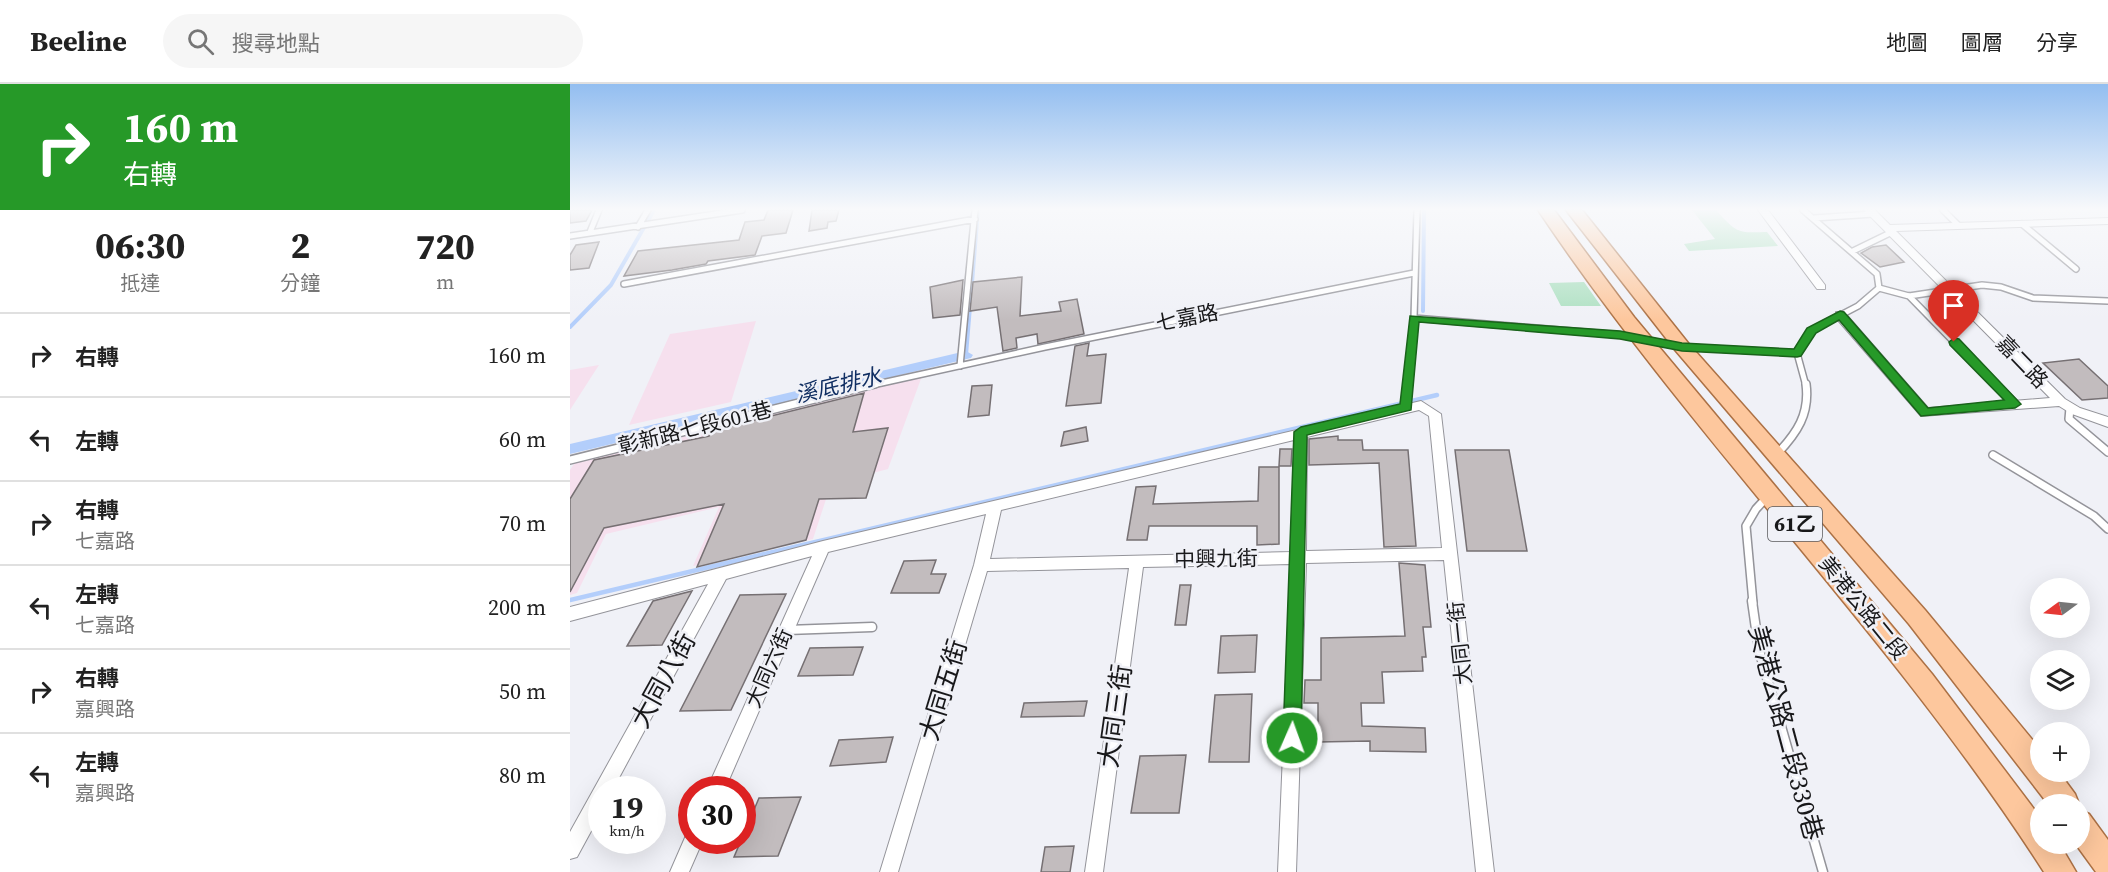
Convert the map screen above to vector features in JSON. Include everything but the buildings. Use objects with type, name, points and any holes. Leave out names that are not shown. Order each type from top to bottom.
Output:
[{"type":"main road","name":"美港公路二段","points":[[1572,247],[1643,340],[1901,654],[2002,785],[2030,826]]},
{"type":"main road","name":"美港公路二段","points":[[1603,247],[1682,347],[1917,617],[2030,758]]},
{"type":"main road","points":[[2090,839],[2108,864]]},
{"type":"main road","name":"美港公路二段","points":[[2049,854],[2061,872]]},
{"type":"street","points":[[1791,247],[1821,287]]},
{"type":"street","name":"嘉二路","points":[[1907,247],[2065,405],[2108,422]]},
{"type":"street","points":[[1840,315],[1925,413],[2015,404],[2065,405]]},
{"type":"street","name":"大同一街","points":[[1406,407],[1421,405],[1435,414],[1485,872]]},
{"type":"street","points":[[570,614],[722,572],[1406,407]]},
{"type":"street","points":[[1287,872],[1299,559],[1301,432]]},
{"type":"street","name":"大同五街","points":[[889,872],[981,565],[994,507]]},
{"type":"street","name":"大同六街","points":[[722,776],[823,547]]},
{"type":"street","name":"中興九街","points":[[981,565],[1450,554]]},
{"type":"street","name":"大同三街","points":[[1094,872],[1137,560]]},
{"type":"street","name":"大同八街","points":[[610,776],[722,572]]},
{"type":"street","name":"大同八街","points":[[570,850],[588,817]]},
{"type":"street","points":[[680,872],[688,854]]},
{"type":"lane","points":[[624,284],[825,247]]},
{"type":"lane","points":[[960,366],[972,247]]},
{"type":"lane","points":[[1406,407],[1414,318],[1415,247]]},
{"type":"lane","points":[[1848,247],[1877,274],[1879,288]]},
{"type":"lane","points":[[1853,251],[1860,247]]},
{"type":"lane","points":[[2049,247],[2076,269]]},
{"type":"lane","name":"七嘉路","points":[[960,366],[1413,273]]},
{"type":"lane","points":[[1879,288],[1909,296],[1982,285],[2001,287],[2033,298],[2108,302]]},
{"type":"lane","points":[[1797,353],[1812,330],[1858,306],[1879,288]]},
{"type":"lane","points":[[1909,296],[2015,404]]},
{"type":"lane","points":[[1414,318],[1620,335],[1682,347],[1797,353]]},
{"type":"lane","points":[[1776,455],[1793,438],[1807,406],[1808,381],[1797,353]]},
{"type":"lane","name":"彰新路七段601巷","points":[[570,460],[830,393],[960,366]]},
{"type":"lane","points":[[2065,405],[2069,419],[2108,452]]},
{"type":"lane","points":[[1992,455],[2094,516],[2108,530]]},
{"type":"lane","name":"美港公路二段330巷","points":[[1770,495],[1756,509],[1746,526],[1748,568],[1759,650],[1823,872]]},
{"type":"lane","points":[[786,630],[872,627]]},
{"type":"shaded area","points":[[756,321],[731,402],[629,425],[670,334]]},
{"type":"shaded area","points":[[599,365],[570,410],[570,370]]},
{"type":"shaded area","points":[[922,376],[888,469],[831,484],[813,539],[693,566],[719,507],[606,534],[577,593],[570,595],[570,470],[576,461]]},
{"type":"green space","points":[[1686,247],[1764,247],[1689,251]]},
{"type":"green space","points":[[1584,282],[1601,306],[1561,306],[1549,283]]},
{"type":"waterway","points":[[570,327],[611,285],[633,247]]},
{"type":"waterway","name":"溪底排水","points":[[966,355],[975,247]]},
{"type":"waterway","points":[[1423,311],[1424,247]]},
{"type":"waterway","name":"溪底排水","points":[[570,449],[966,355]]},
{"type":"waterway","points":[[570,600],[1437,395]]},
{"type":"route","points":[[1292,738],[1301,432],[1406,407],[1414,318],[1620,335],[1682,347],[1797,353],[1812,330],[1840,315],[1925,413],[1935,414],[2015,404],[1954,342]]}]
